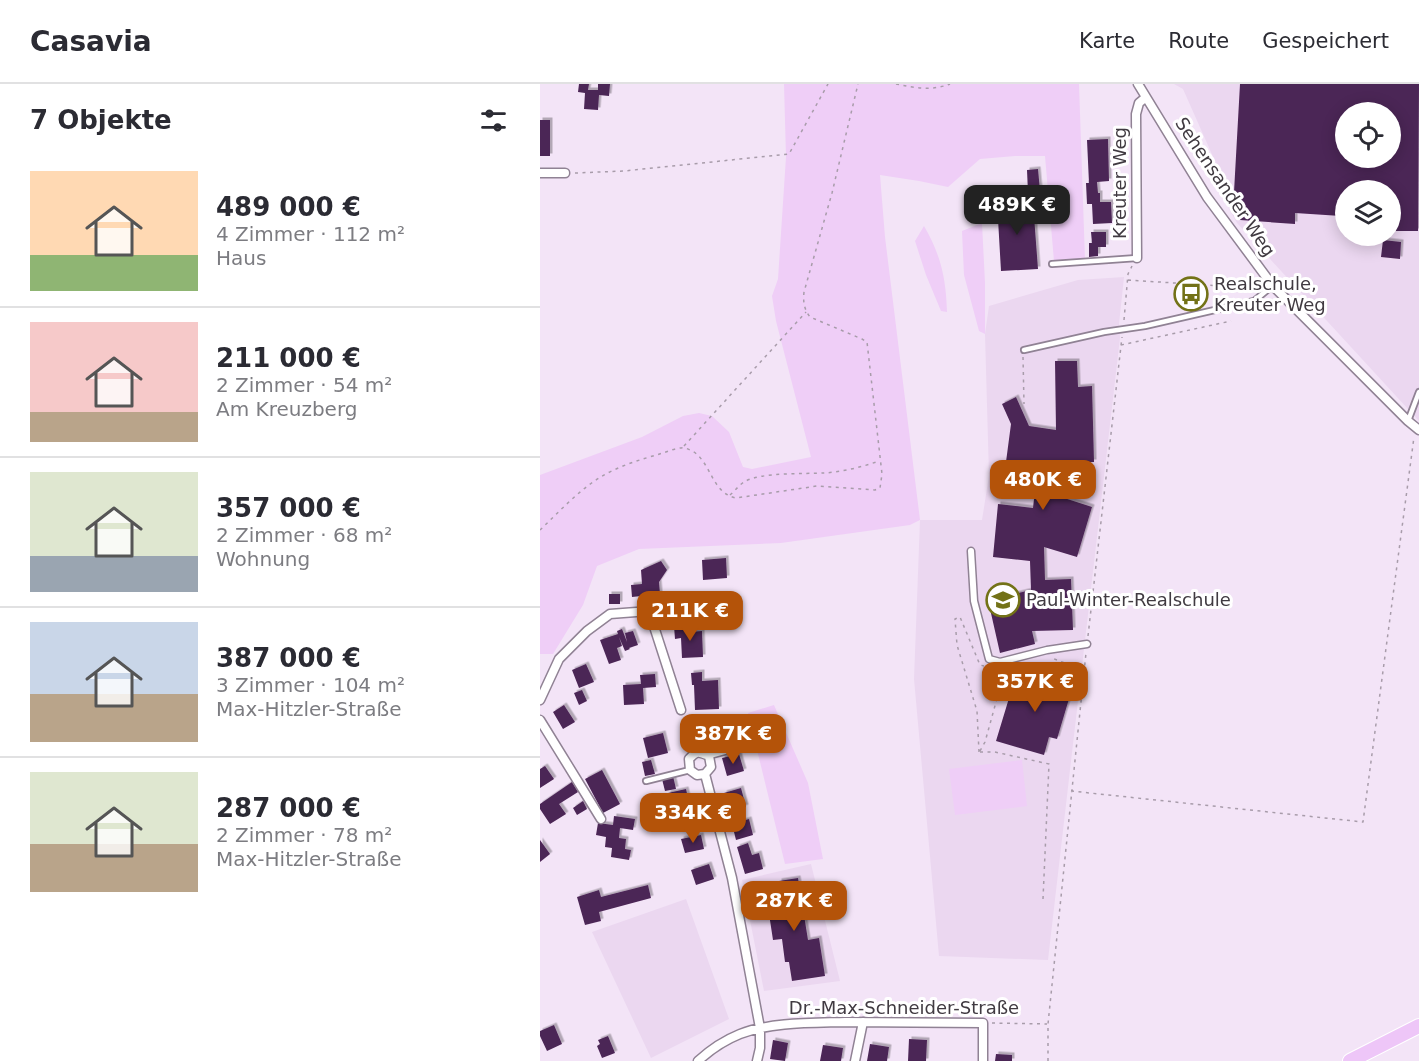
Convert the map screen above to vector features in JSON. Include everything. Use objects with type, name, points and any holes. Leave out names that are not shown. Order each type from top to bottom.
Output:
[{"type":"main road","points":[[1350,1061],[1419,1026]]},
{"type":"street","name":"Sehensander Weg","points":[[1138,84],[1207,197],[1273,286],[1417,429]]},
{"type":"street","name":"Kreuter Weg","points":[[1137,258],[1136,114],[1140,103],[1145,98]]},
{"type":"street","points":[[540,173],[565,173]]},
{"type":"street","points":[[971,551],[974,601],[989,659],[1000,662],[1047,650],[1087,644]]},
{"type":"street","points":[[540,700],[559,659],[587,631],[610,614],[689,608]]},
{"type":"street","points":[[648,611],[681,710]]},
{"type":"street","points":[[540,720],[601,819]]},
{"type":"street","points":[[699,752],[709,756],[711,766],[705,774],[698,775],[690,770],[689,759],[694,753],[699,752]]},
{"type":"street","points":[[705,774],[732,878],[760,1028],[760,1048],[757,1061]]},
{"type":"street","points":[[855,1061],[863,1022]]},
{"type":"street","name":"Dr.-Max-Schneider-Straße","points":[[698,1061],[739,1034],[760,1028],[806,1023],[983,1023]]},
{"type":"street","points":[[983,1023],[983,1061]]},
{"type":"lane","name":"Kreuter Weg","points":[[1052,264],[1137,258]]},
{"type":"lane","points":[[1024,350],[1254,301],[1273,286]]},
{"type":"lane","points":[[1408,421],[1419,392]]},
{"type":"lane","points":[[709,756],[750,745]]},
{"type":"lane","points":[[646,781],[690,770]]},
{"type":"path","points":[[565,173],[624,171],[789,154],[828,84]]},
{"type":"path","points":[[683,447],[703,461],[722,491],[736,498],[817,486],[875,490],[880,488],[880,461],[867,342],[810,317],[803,302],[858,84]]},
{"type":"path","points":[[896,84],[929,89],[950,84]]},
{"type":"path","points":[[1127,280],[1237,287]]},
{"type":"path","points":[[540,530],[582,490],[600,477],[683,447],[806,311]]},
{"type":"path","points":[[1121,345],[1232,321]]},
{"type":"path","points":[[1024,350],[1024,404]]},
{"type":"path","points":[[1071,790],[1363,822],[1417,429]]},
{"type":"path","points":[[729,496],[742,483],[750,479],[785,474],[825,473],[880,461]]},
{"type":"path","points":[[979,752],[977,711],[957,645],[955,619],[960,617],[980,665],[988,668]]},
{"type":"path","points":[[996,670],[1005,672],[1075,670],[1075,667],[1048,656],[1047,650]]},
{"type":"path","points":[[979,752],[985,742],[1005,672]]},
{"type":"path","points":[[681,710],[690,720],[699,752]]},
{"type":"path","points":[[979,752],[995,752],[1049,764],[1043,899]]},
{"type":"path","name":"Dr.-Max-Schneider-Straße","points":[[983,1023],[1048,1024],[1048,1061]]},
{"type":"shaded area","points":[[784,84],[1079,84],[1085,260],[1054,261],[1045,156],[980,159],[948,187],[880,175],[885,237],[920,520],[910,525],[781,543],[639,549],[597,566],[583,605],[553,654],[540,654],[540,475],[642,437],[683,416],[699,413],[712,416],[729,432],[743,467],[752,469],[811,457],[776,321],[772,296],[778,279],[786,157]]},
{"type":"shaded area","points":[[1174,84],[1419,84],[1419,421],[1237,223],[1229,209],[1226,186],[1183,89]]},
{"type":"shaded area","points":[[982,223],[985,334],[979,331],[964,275],[962,231]]},
{"type":"shaded area","points":[[924,226],[935,247],[942,268],[947,312],[941,311],[915,241]]},
{"type":"shaded area","name":"Paul-Winter-Realschule","points":[[1124,277],[1119,324],[1120,338],[1048,960],[939,956],[914,679],[920,520],[982,520],[989,476],[985,334],[989,306],[1078,280]]},
{"type":"shaded area","points":[[774,705],[808,783],[823,859],[785,864],[748,713]]},
{"type":"shaded area","points":[[1022,760],[1027,806],[955,815],[949,769]]},
{"type":"shaded area","points":[[811,864],[840,981],[764,991],[742,880]]},
{"type":"shaded area","points":[[686,899],[729,1019],[651,1058],[592,932]]},
{"type":"building","points":[[579,84],[589,84],[588,90],[598,90],[598,84],[610,84],[609,96],[599,95],[598,110],[584,109],[585,93],[578,92]]},
{"type":"building","points":[[1240,84],[1419,84],[1418,231],[1401,231],[1401,180],[1335,180],[1335,216],[1295,213],[1295,224],[1240,220],[1241,211],[1233,210]]},
{"type":"building","points":[[540,120],[550,120],[550,156],[540,156]]},
{"type":"building","points":[[1108,139],[1109,181],[1097,182],[1100,202],[1111,202],[1112,223],[1093,224],[1092,204],[1087,204],[1086,183],[1089,183],[1087,140]]},
{"type":"building","points":[[1038,169],[1040,191],[1028,193],[1027,170]]},
{"type":"building","points":[[1023,193],[1024,216],[1034,216],[1038,269],[1001,271],[998,219],[1002,219],[1001,194]]},
{"type":"building","points":[[1091,232],[1106,232],[1106,247],[1098,247],[1098,256],[1089,257],[1089,243],[1092,243]]},
{"type":"building","points":[[1382,246],[1401,246],[1400,259],[1381,257]]},
{"type":"building","points":[[1055,361],[1077,361],[1078,387],[1092,386],[1094,462],[1071,463],[1061,497],[1092,507],[1077,557],[1044,547],[1045,580],[1071,579],[1073,630],[1032,631],[1035,644],[1000,653],[988,600],[1031,590],[1030,561],[993,557],[998,504],[1033,508],[1036,481],[1004,477],[1011,424],[1002,404],[1016,397],[1029,426],[1056,430]]},
{"type":"building","points":[[726,558],[727,578],[703,580],[702,560]]},
{"type":"building","points":[[661,561],[667,570],[659,582],[660,594],[632,597],[631,585],[642,584],[641,570]]},
{"type":"building","points":[[609,594],[620,594],[620,604],[609,604]]},
{"type":"building","points":[[690,625],[690,632],[702,631],[703,657],[682,658],[681,638],[675,639],[674,626]]},
{"type":"building","points":[[622,629],[627,642],[625,633],[633,631],[638,645],[625,651],[619,637],[622,646],[617,648],[621,660],[609,664],[600,640],[618,634],[617,631]]},
{"type":"building","points":[[586,664],[594,682],[579,688],[572,670]]},
{"type":"building","points":[[702,672],[702,681],[718,680],[719,709],[695,710],[691,673]]},
{"type":"building","points":[[655,674],[656,687],[643,688],[644,704],[624,705],[623,685],[641,684],[640,675]]},
{"type":"building","points":[[1045,674],[1074,682],[1057,739],[1049,737],[1044,755],[996,741],[1016,675],[1043,683]]},
{"type":"building","points":[[582,690],[587,701],[579,705],[574,693]]},
{"type":"building","points":[[564,705],[575,722],[563,729],[553,712]]},
{"type":"building","points":[[736,719],[742,739],[726,743],[723,733],[717,735],[719,745],[709,747],[706,736],[699,737],[696,724],[703,722],[704,726],[714,723],[714,725]]},
{"type":"building","points":[[663,733],[668,753],[648,758],[643,738]]},
{"type":"building","points":[[739,754],[744,771],[727,776],[722,758]]},
{"type":"building","points":[[651,760],[655,774],[645,776],[642,762]]},
{"type":"building","points":[[545,766],[554,779],[540,788],[540,769]]},
{"type":"building","points":[[602,770],[620,804],[603,813],[585,779]]},
{"type":"building","points":[[673,776],[676,789],[665,791],[662,779]]},
{"type":"building","points":[[572,782],[578,792],[559,804],[566,814],[550,824],[540,809],[540,804]]},
{"type":"building","points":[[741,788],[746,807],[729,811],[724,793]]},
{"type":"building","points":[[686,789],[692,815],[674,819],[668,793]]},
{"type":"building","points":[[583,801],[587,809],[577,815],[573,808]]},
{"type":"building","points":[[614,816],[635,819],[633,830],[620,828],[619,838],[626,839],[625,849],[631,850],[629,860],[611,857],[612,848],[605,847],[606,837],[596,835],[598,823],[613,825]]},
{"type":"building","points":[[749,819],[753,835],[736,840],[732,824]]},
{"type":"building","points":[[701,835],[704,849],[685,853],[681,839]]},
{"type":"building","points":[[540,840],[550,854],[540,862]]},
{"type":"building","points":[[748,843],[752,855],[759,853],[763,869],[745,874],[737,847]]},
{"type":"building","points":[[709,864],[714,879],[696,885],[691,870]]},
{"type":"building","points":[[798,878],[808,940],[819,938],[825,976],[792,981],[789,962],[785,962],[782,939],[773,940],[766,894],[775,892],[775,888],[780,888],[779,881]]},
{"type":"building","points":[[648,885],[651,898],[599,912],[601,921],[585,925],[577,897],[599,890],[601,897]]},
{"type":"building","points":[[554,1025],[562,1044],[547,1051],[540,1031]]},
{"type":"building","points":[[608,1036],[615,1053],[602,1058],[597,1046],[600,1044],[598,1040]]},
{"type":"building","points":[[909,1039],[927,1040],[926,1061],[908,1061]]},
{"type":"building","points":[[773,1040],[788,1043],[785,1061],[770,1059]]},
{"type":"building","points":[[870,1044],[889,1047],[887,1061],[867,1061]]},
{"type":"building","points":[[823,1045],[843,1048],[841,1061],[820,1061]]},
{"type":"building","points":[[996,1054],[1012,1055],[1012,1061],[995,1061]]},
{"type":"place","name":"Realschule, Kreuter Weg","points":[[1191,294]]},
{"type":"place","name":"Paul-Winter-Realschule","points":[[1003,600]]}]
